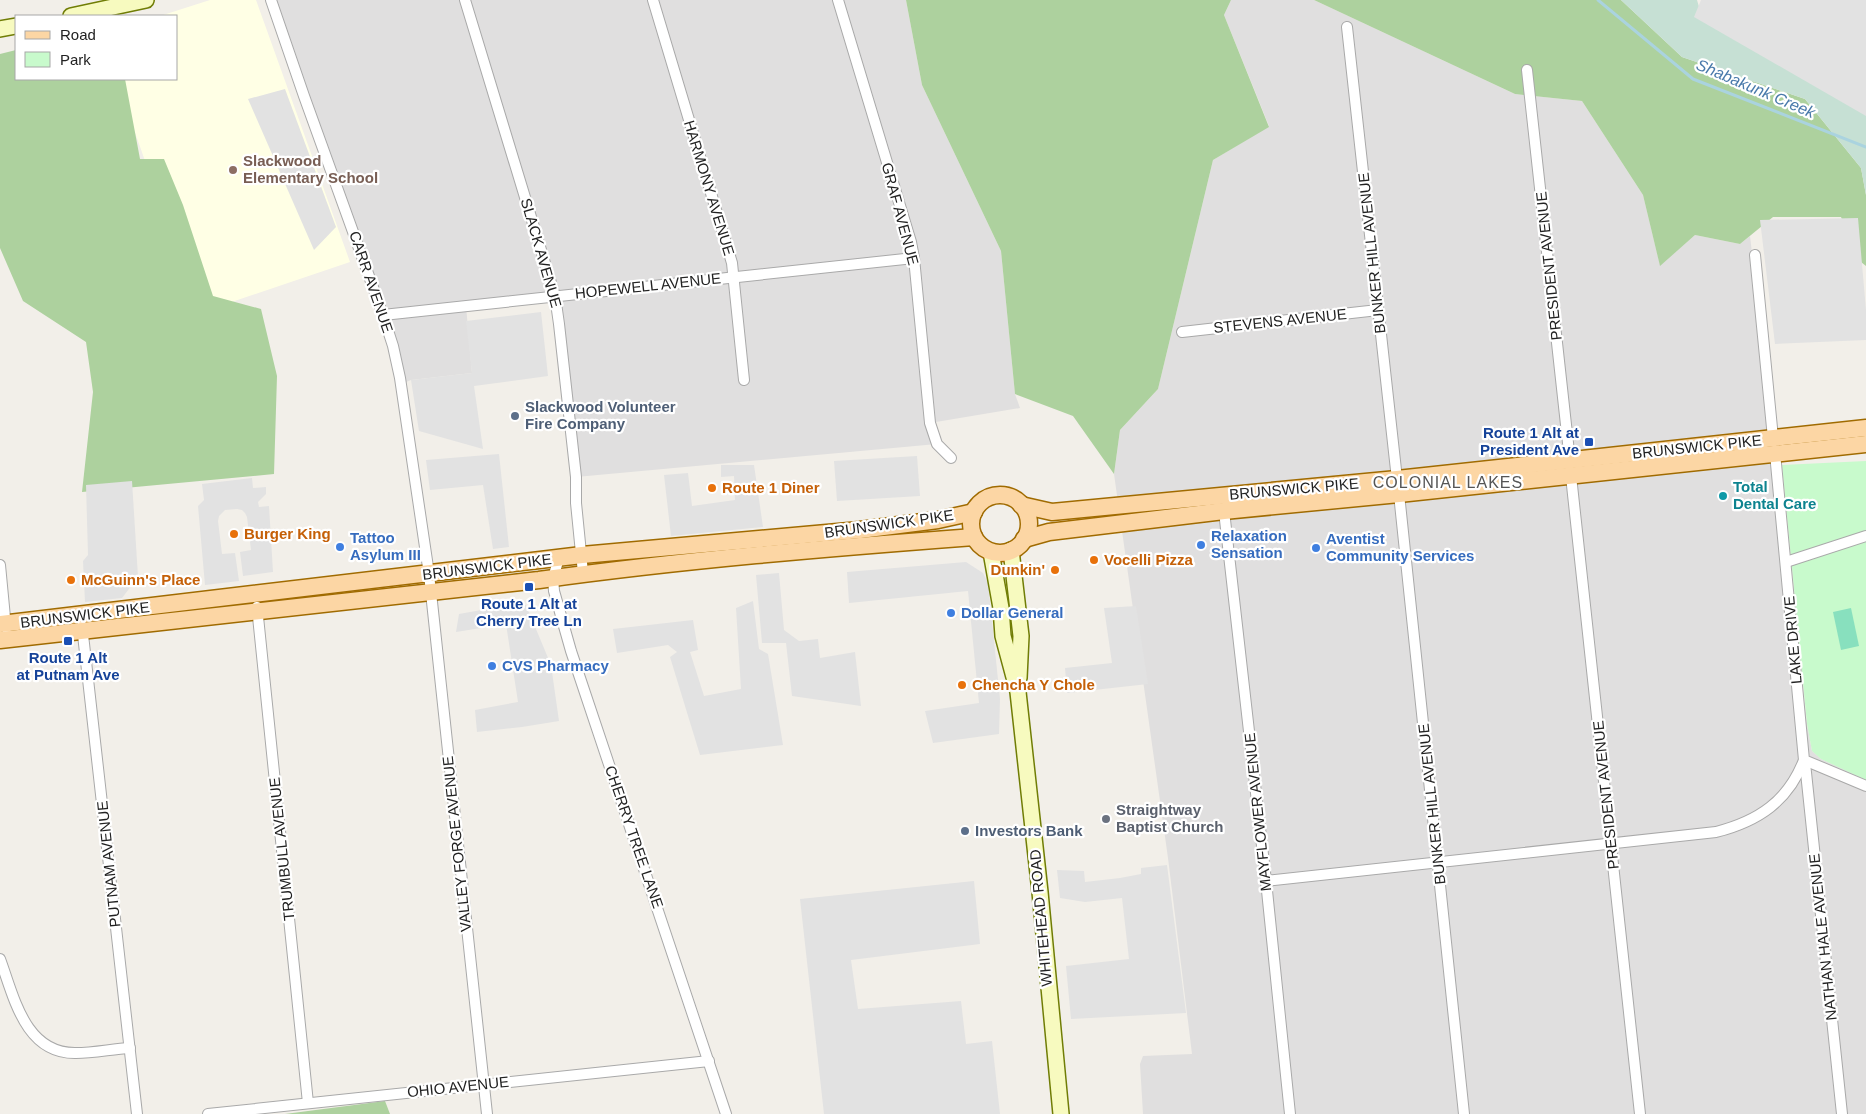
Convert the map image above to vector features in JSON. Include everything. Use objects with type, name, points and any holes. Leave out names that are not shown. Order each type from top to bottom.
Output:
[{"type":"main road","points":[[77,15],[146,0]]},
{"type":"main road","points":[[0,29],[15,26]]},
{"type":"main road","name":"BRUNSWICK PIKE","points":[[1021,505],[1052,512],[1398,487],[1774,446],[1866,428]]},
{"type":"main road","name":"BRUNSWICK PIKE","points":[[1774,446],[1866,444]]},
{"type":"main road","name":"BRUNSWICK PIKE","points":[[1024,539],[1049,532],[1224,511],[1398,487]]},
{"type":"main road","points":[[996,496],[1010,498],[1021,505],[1028,517],[1029,525],[1024,539],[1011,550],[1001,553],[992,552],[980,546],[971,528],[974,512],[982,501],[996,496]]},
{"type":"main road","name":"BRUNSWICK PIKE","points":[[3,632],[82,623],[257,612],[553,578],[762,547],[860,530],[938,520],[974,512]]},
{"type":"main road","name":"BRUNSWICK PIKE","points":[[82,623],[257,594],[582,555],[974,537]]},
{"type":"main road","name":"WHITEHEAD ROAD","points":[[1011,550],[1021,636],[1018,692],[1061,1114]]},
{"type":"main road","name":"WHITEHEAD ROAD","points":[[992,552],[1001,608],[1003,636],[1018,692]]},
{"type":"street","name":"CARR AVENUE","points":[[271,0],[393,346],[400,378],[429,574]]},
{"type":"street","name":"SLACK AVENUE","points":[[465,0],[555,296],[576,478],[576,502],[583,573]]},
{"type":"street","name":"HARMONY AVENUE","points":[[653,0],[732,263],[744,380]]},
{"type":"street","name":"GRAF AVENUE","points":[[838,0],[914,258],[930,423],[937,444],[951,458]]},
{"type":"street","name":"BUNKER HILL AVENUE","points":[[1347,27],[1464,1114]]},
{"type":"street","name":"PRESIDENT AVENUE","points":[[1528,70],[1640,1114]]},
{"type":"street","name":"LAKE DRIVE","points":[[1755,255],[1804,760]]},
{"type":"street","name":"HOPEWELL AVENUE","points":[[383,314],[914,258]]},
{"type":"street","name":"STEVENS AVENUE","points":[[1182,332],[1378,310]]},
{"type":"street","name":"MAYFLOWER AVENUE","points":[[1224,511],[1290,1114]]},
{"type":"street","points":[[1786,562],[1866,536]]},
{"type":"street","name":"CHERRY TREE LANE","points":[[559,558],[553,578],[555,599],[726,1114]]},
{"type":"street","points":[[0,565],[3,632]]},
{"type":"street","name":"VALLEY FORGE AVENUE","points":[[429,574],[487,1114]]},
{"type":"street","name":"TRUMBULL AVENUE","points":[[257,594],[257,612],[308,1103]]},
{"type":"street","name":"PUTNAM AVENUE","points":[[82,623],[137,1114]]},
{"type":"street","points":[[1266,881],[1716,832],[1735,827],[1753,819],[1781,798],[1794,784],[1804,760],[1866,786]]},
{"type":"street","name":"NATHAN HALE AVENUE","points":[[1804,760],[1842,1114]]},
{"type":"street","points":[[0,959],[23,1022],[38,1040],[60,1051],[75,1053],[130,1048]]},
{"type":"street","name":"OHIO AVENUE","points":[[208,1114],[709,1061]]},
{"type":"shaded area","name":"Slackwood Elementary School","points":[[210,0],[256,0],[350,262],[199,313],[116,80],[178,80],[178,15],[163,15]]},
{"type":"shaded area","points":[[271,0],[906,0],[922,85],[1001,251],[1015,394],[1020,408],[930,423],[937,444],[576,477],[555,297],[466,306],[472,373],[411,380],[401,384]]},
{"type":"shaded area","name":"COLONIAL LAKES","points":[[1231,0],[1314,0],[1515,94],[1582,101],[1643,195],[1660,265],[1695,235],[1740,244],[1750,236],[1807,724],[1812,751],[1821,759],[1866,779],[1866,1114],[1143,1114],[1140,1064],[1143,1056],[1192,1054],[1168,858],[1114,474],[1120,430],[1158,389],[1213,160],[1269,126],[1224,15]]},
{"type":"shaded area","points":[[1621,0],[1697,0],[1702,17],[1866,110],[1866,195],[1861,168],[1805,99],[1682,57]]},
{"type":"shaded area","points":[[1701,0],[1866,0],[1866,116],[1694,17]]},
{"type":"shaded area","points":[[285,89],[336,227],[314,250],[248,99]]},
{"type":"shaded area","points":[[1858,218],[1866,310],[1866,340],[1775,344],[1760,220]]},
{"type":"shaded area","points":[[541,312],[548,376],[474,386],[483,449],[419,431],[411,380],[472,373],[466,321]]},
{"type":"shaded area","points":[[499,454],[509,547],[493,549],[483,485],[430,490],[426,460]]},
{"type":"shaded area","points":[[917,456],[920,496],[837,501],[834,461]]},
{"type":"shaded area","points":[[721,465],[754,465],[763,527],[671,536],[664,475],[688,473],[692,506],[735,500],[734,476],[721,477]]},
{"type":"shaded area","points":[[252,478],[253,488],[266,487],[266,494],[258,502],[259,507],[269,506],[273,572],[243,576],[240,552],[251,550],[247,517],[242,510],[225,510],[219,516],[218,521],[222,554],[235,553],[239,581],[205,585],[198,506],[204,500],[202,484]]},
{"type":"shaded area","points":[[132,481],[138,577],[122,598],[85,602],[83,561],[88,555],[86,485]]},
{"type":"shaded area","points":[[966,562],[983,573],[988,583],[1000,699],[999,734],[933,743],[925,711],[979,703],[968,591],[849,603],[847,572]]},
{"type":"shaded area","points":[[779,573],[784,630],[799,641],[818,639],[820,658],[855,652],[861,706],[792,696],[786,643],[762,643],[756,575]]},
{"type":"shaded area","points":[[753,601],[759,649],[768,654],[783,745],[700,755],[670,657],[677,652],[668,645],[617,653],[613,629],[693,620],[698,650],[690,652],[704,696],[741,689],[736,608]]},
{"type":"shaded area","points":[[526,605],[551,665],[559,721],[477,732],[475,710],[518,702],[506,624],[456,632],[459,614],[504,606]]},
{"type":"shaded area","points":[[1136,606],[1148,684],[1067,693],[1065,668],[1112,663],[1104,608]]},
{"type":"shaded area","points":[[1167,865],[1186,1013],[1071,1019],[1066,966],[1129,959],[1122,898],[1085,902],[1060,898],[1057,870],[1084,871],[1085,882],[1141,874],[1141,868]]},
{"type":"shaded area","points":[[974,881],[980,944],[851,960],[858,1009],[961,1001],[966,1044],[992,1041],[1000,1114],[824,1114],[800,899]]},
{"type":"green space","points":[[906,0],[1231,0],[1224,15],[1269,127],[1213,160],[1158,389],[1120,430],[1114,474],[1073,416],[1015,394],[1001,251],[922,85]]},
{"type":"green space","points":[[1314,0],[1621,0],[1682,57],[1805,99],[1861,168],[1866,195],[1866,266],[1861,262],[1841,217],[1773,217],[1740,244],[1695,235],[1660,266],[1643,195],[1582,101],[1515,94]]},
{"type":"green space","points":[[15,50],[15,80],[125,80],[140,159],[164,159],[183,205],[213,296],[261,309],[277,376],[274,474],[82,492],[93,392],[86,342],[23,301],[0,248],[0,54]]},
{"type":"green space","points":[[1866,461],[1866,780],[1821,759],[1812,751],[1807,724],[1782,465]]},
{"type":"green space","points":[[1851,608],[1859,646],[1841,650],[1833,612]]},
{"type":"green space","points":[[385,1101],[390,1114],[285,1114]]},
{"type":"waterway","name":"Shabakunk Creek","points":[[1598,0],[1693,79],[1866,147]]},
{"type":"place","name":"Slackwood Elementary School","points":[[233,170]]},
{"type":"place","name":"Slackwood Volunteer Fire Company","points":[[515,416]]},
{"type":"place","name":"Route 1 Alt at President Ave","points":[[1589,442]]},
{"type":"place","name":"Route 1 Diner","points":[[712,488]]},
{"type":"place","name":"Total Dental Care","points":[[1723,496]]},
{"type":"place","name":"Burger King","points":[[234,534]]},
{"type":"place","name":"Relaxation Sensation","points":[[1201,545]]},
{"type":"place","name":"Tattoo Asylum III","points":[[340,547]]},
{"type":"place","name":"Aventist Community Services","points":[[1316,548]]},
{"type":"place","name":"Vocelli Pizza","points":[[1094,560]]},
{"type":"place","name":"Dunkin'","points":[[1055,570]]},
{"type":"place","name":"McGuinn's Place","points":[[71,580]]},
{"type":"place","name":"Route 1 Alt at Cherry Tree Ln","points":[[529,587]]},
{"type":"place","name":"Dollar General","points":[[951,613]]},
{"type":"place","name":"Route 1 Alt at Putnam Ave","points":[[68,641]]},
{"type":"place","name":"CVS Pharmacy","points":[[492,666]]},
{"type":"place","name":"Chencha Y Chole","points":[[962,685]]},
{"type":"place","name":"Straightway Baptist Church","points":[[1106,819]]},
{"type":"place","name":"Investors Bank","points":[[965,831]]},
{"type":"district","name":"COLONIAL LAKES","points":[[1448,482]]}]
